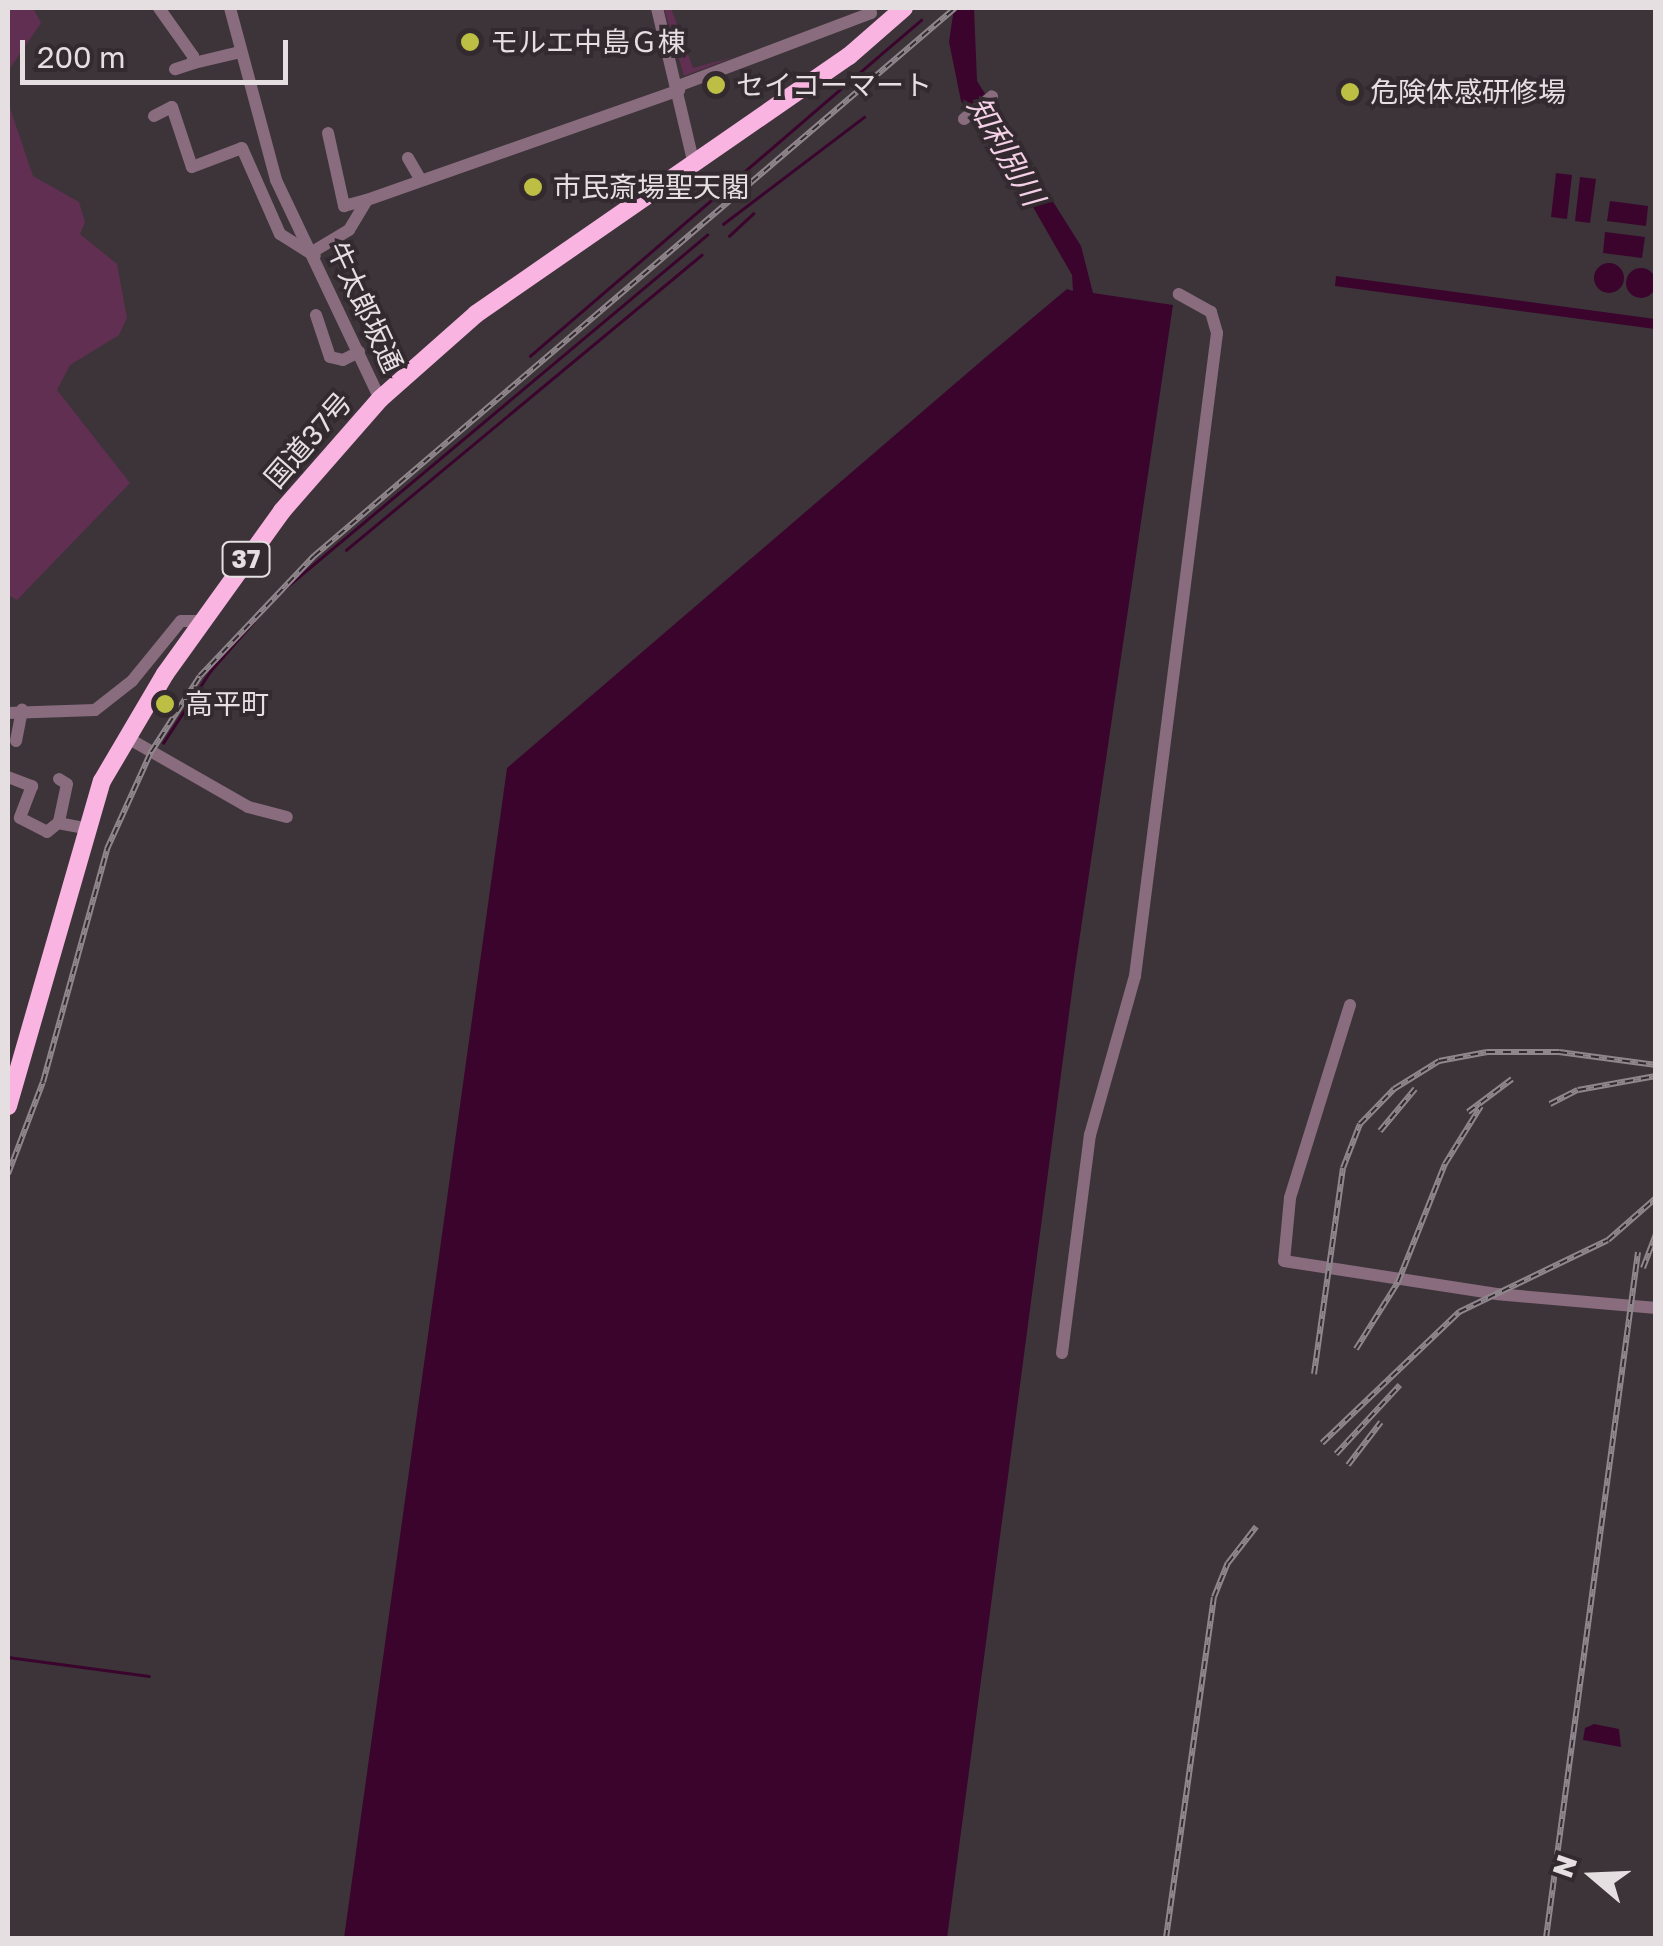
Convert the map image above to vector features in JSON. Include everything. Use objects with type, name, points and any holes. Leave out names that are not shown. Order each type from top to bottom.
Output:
[{"type":"highway","name":"国道37号","points":[[8,1106],[84,828],[126,737],[202,620],[282,511],[380,400],[476,314],[692,160],[849,56],[904,8]]},
{"type":"street","points":[[159,8],[194,64]]},
{"type":"street","points":[[175,69],[240,52],[230,8]]},
{"type":"street","points":[[657,8],[679,88],[692,160]]},
{"type":"street","points":[[328,132],[344,206],[679,88],[871,13],[869,8]]},
{"type":"street","name":"牛太郎坂通","points":[[240,52],[276,180],[316,254],[380,400]]},
{"type":"street","points":[[964,119],[992,96]]},
{"type":"street","points":[[154,116],[172,107],[199,183]]},
{"type":"street","points":[[194,167],[239,142],[280,234],[316,254],[349,230],[368,200]]},
{"type":"street","points":[[408,158],[420,179]]},
{"type":"street","points":[[1062,1354],[1080,1184],[1135,976],[1217,333],[1211,312],[1179,294]]},
{"type":"street","points":[[316,315],[330,356],[342,360],[359,352]]},
{"type":"street","points":[[16,742],[15,711],[95,710],[150,662],[180,621],[202,620]]},
{"type":"street","points":[[126,737],[248,808],[287,817]]},
{"type":"street","points":[[8,777],[32,786],[20,818],[47,832],[59,823],[67,784],[59,778]]},
{"type":"street","points":[[59,823],[84,828]]},
{"type":"street","points":[[1350,1005],[1290,1198],[1284,1262],[1496,1294],[1656,1308]]},
{"type":"shaded area","points":[[8,8],[33,8],[41,23],[8,71]]},
{"type":"shaded area","points":[[664,8],[671,8],[693,68],[734,57],[684,76]]},
{"type":"shaded area","points":[[8,102],[33,176],[79,202],[85,222],[80,234],[117,264],[127,318],[119,335],[70,365],[57,390],[130,483],[17,600],[8,595]]},
{"type":"water","name":"知利別川","points":[[954,8],[974,8],[977,81],[1081,246],[1093,293],[1173,305],[1074,976],[947,1938],[344,1938],[507,768],[986,357],[1067,289],[1073,291],[1072,275],[1033,207],[961,101],[949,42]]},
{"type":"water","points":[[1556,173],[1572,175],[1567,219],[1551,217]]},
{"type":"water","points":[[1580,177],[1596,179],[1590,223],[1575,221]]},
{"type":"water","points":[[1610,201],[1648,206],[1646,226],[1607,221]]},
{"type":"water","points":[[1605,232],[1645,237],[1642,258],[1603,253]]},
{"type":"water","points":[[1609,263],[1623,272],[1624,278],[1615,292],[1609,293],[1595,284],[1594,278],[1603,264]]},
{"type":"water","points":[[1641,268],[1652,272],[1656,283],[1652,294],[1641,298],[1630,294],[1626,283],[1630,272]]},
{"type":"water","points":[[1336,276],[1655,319],[1655,329],[1335,286]]},
{"type":"water","points":[[1594,1724],[1619,1729],[1621,1747],[1583,1740],[1585,1728]]},
{"type":"waterway","points":[[880,55],[921,20]]},
{"type":"waterway","points":[[530,356],[878,57]]},
{"type":"waterway","points":[[723,224],[864,117]]},
{"type":"waterway","points":[[729,236],[753,214]]},
{"type":"waterway","points":[[163,743],[211,670],[277,595],[707,235]]},
{"type":"waterway","points":[[346,550],[701,255]]},
{"type":"waterway","points":[[8,1657],[149,1676]]},
{"type":"railway","points":[[8,1174],[43,1082],[107,849],[151,752],[200,676],[314,556],[955,8]]},
{"type":"railway","points":[[1314,1374],[1343,1168],[1360,1124],[1394,1089],[1439,1061],[1487,1052],[1559,1052],[1656,1065]]},
{"type":"railway","points":[[1550,1104],[1578,1090],[1656,1076]]},
{"type":"railway","points":[[1468,1112],[1512,1079]]},
{"type":"railway","points":[[1380,1131],[1415,1089]]},
{"type":"railway","points":[[1356,1349],[1398,1282],[1445,1164],[1481,1106]]},
{"type":"railway","points":[[1322,1443],[1459,1312],[1608,1240],[1656,1198]]},
{"type":"railway","points":[[1643,1268],[1656,1234]]},
{"type":"railway","points":[[1546,1938],[1638,1252]]},
{"type":"railway","points":[[1336,1454],[1400,1385]]},
{"type":"railway","points":[[1348,1465],[1381,1422]]},
{"type":"railway","points":[[1166,1938],[1214,1597],[1228,1563],[1256,1527]]},
{"type":"place","name":"モルエ中島Ｇ棟","points":[[470,42]]},
{"type":"place","name":"セイコーマート","points":[[716,85]]},
{"type":"place","name":"危険体感研修場","points":[[1350,92]]},
{"type":"place","name":"市民斎場聖天閣","points":[[533,187]]},
{"type":"place","name":"高平町","points":[[165,704]]}]
